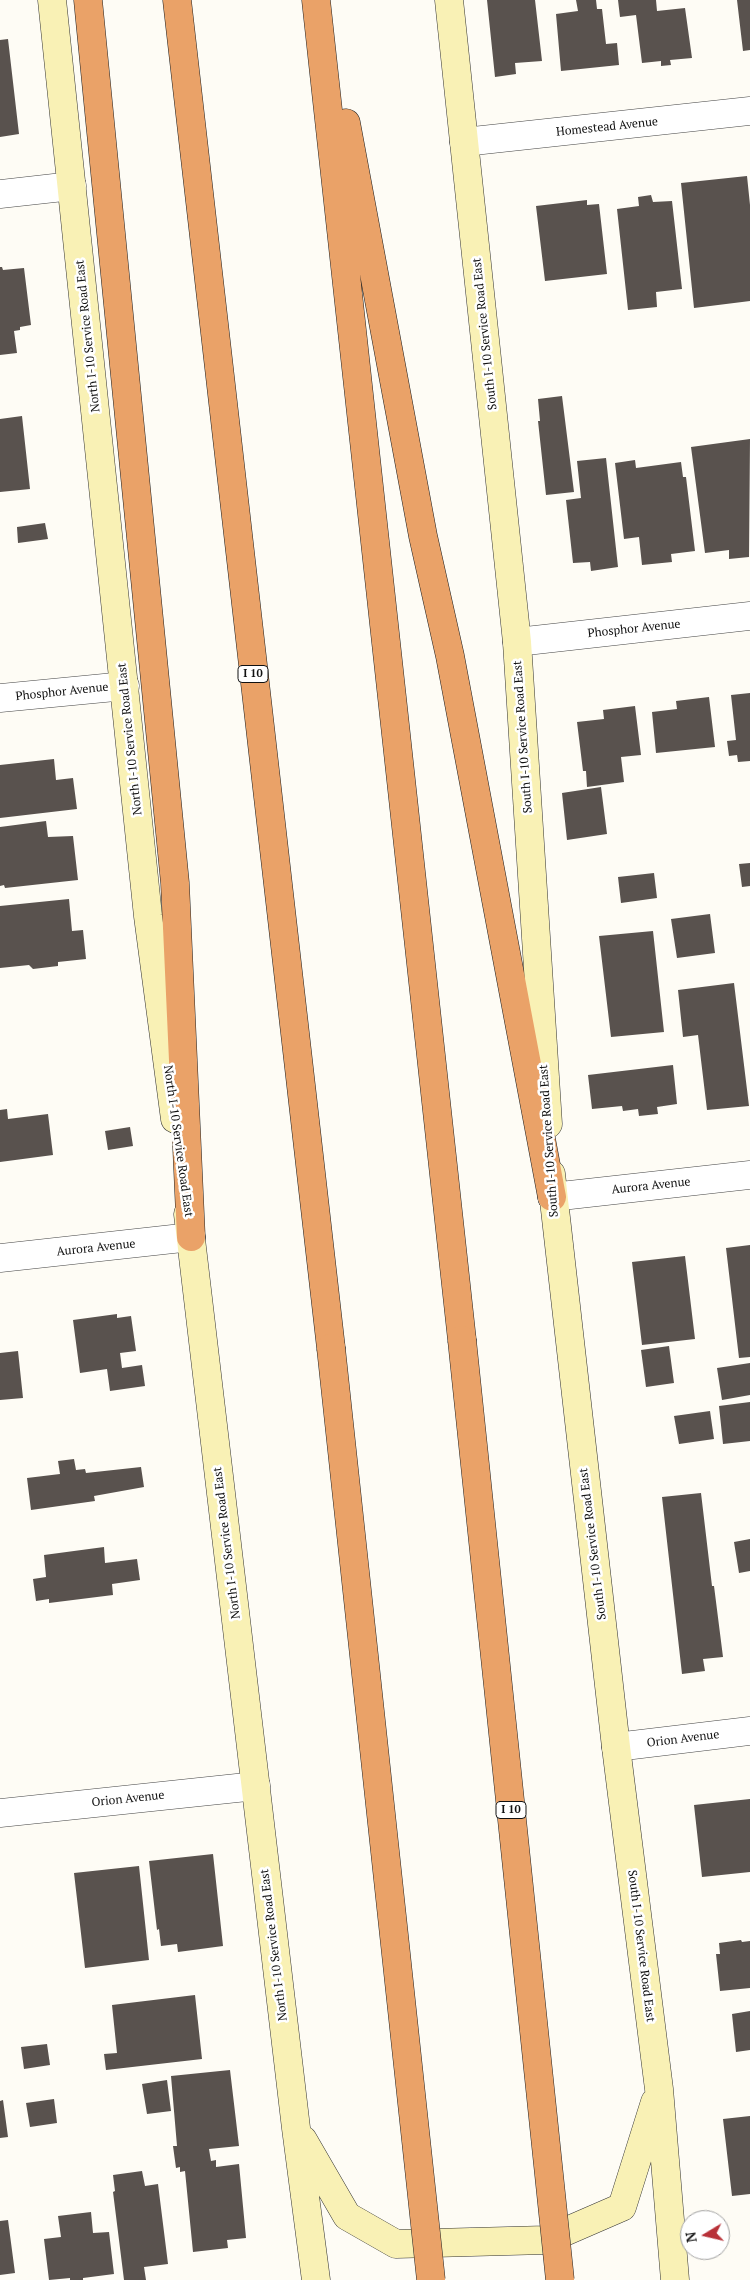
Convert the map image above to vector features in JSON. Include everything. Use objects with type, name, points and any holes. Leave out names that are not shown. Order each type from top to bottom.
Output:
[{"type":"highway","points":[[88,0],[175,883],[191,1237]]},
{"type":"highway","name":"I 10","points":[[177,0],[331,1348],[431,2280]]},
{"type":"highway","name":"I 10","points":[[316,0],[462,1340],[560,2280]]},
{"type":"highway","points":[[323,0],[423,536],[450,656],[552,1196]]},
{"type":"street","name":"North I-10 Service Road East","points":[[52,0],[148,916],[191,1237],[296,2128],[316,2280]]},
{"type":"street","name":"South I-10 Service Road East","points":[[450,0],[517,642],[552,1196],[616,1747],[659,2089],[675,2280]]},
{"type":"street","name":"Homestead Avenue","points":[[464,142],[750,111]]},
{"type":"street","points":[[0,194],[72,186]]},
{"type":"street","name":"Phosphor Avenue","points":[[517,642],[750,616]]},
{"type":"street","name":"Phosphor Avenue","points":[[0,698],[125,686]]},
{"type":"street","name":"Aurora Avenue","points":[[552,1196],[750,1175]]},
{"type":"street","name":"Aurora Avenue","points":[[0,1258],[191,1237]]},
{"type":"street","name":"Orion Avenue","points":[[616,1747],[750,1731]]},
{"type":"street","name":"Orion Avenue","points":[[0,1813],[256,1786]]},
{"type":"street","points":[[296,2128],[347,2216],[396,2244],[546,2240],[622,2207],[659,2089]]},
{"type":"building","points":[[487,0],[535,0],[542,61],[515,63],[516,74],[495,77]]},
{"type":"building","points":[[576,0],[596,0],[597,9],[602,9],[606,44],[617,43],[619,65],[561,71],[556,14],[578,11]]},
{"type":"building","points":[[618,0],[656,0],[657,11],[685,8],[692,58],[670,60],[671,65],[661,66],[661,61],[642,63],[636,15],[620,17]]},
{"type":"building","points":[[737,0],[750,0],[750,50],[743,51]]},
{"type":"building","points":[[8,39],[19,134],[0,137],[0,40]]},
{"type":"building","points":[[747,176],[750,205],[750,301],[694,308],[681,183]]},
{"type":"building","points":[[651,195],[653,202],[672,201],[682,289],[656,292],[657,307],[628,310],[617,209],[639,206],[638,197]]},
{"type":"building","points":[[587,200],[587,205],[599,204],[607,274],[545,281],[536,206]]},
{"type":"building","points":[[0,267],[3,270],[24,268],[31,325],[20,327],[20,330],[14,331],[17,353],[0,355]]},
{"type":"building","points":[[562,396],[574,492],[546,495],[538,421],[540,421],[538,399]]},
{"type":"building","points":[[22,416],[30,489],[0,492],[0,419]]},
{"type":"building","points":[[750,439],[749,557],[729,559],[729,550],[705,553],[691,447]]},
{"type":"building","points":[[606,458],[618,567],[591,571],[590,562],[573,563],[566,500],[581,498],[577,461]]},
{"type":"building","points":[[635,460],[636,468],[681,462],[683,477],[686,477],[695,551],[671,554],[672,562],[642,565],[639,537],[624,539],[615,463]]},
{"type":"building","points":[[45,523],[48,539],[18,543],[17,527]]},
{"type":"building","points":[[750,693],[750,761],[738,762],[737,755],[729,756],[727,741],[736,740],[731,695]]},
{"type":"building","points":[[709,697],[715,747],[656,753],[652,712],[677,709],[676,701]]},
{"type":"building","points":[[635,706],[641,755],[621,757],[624,782],[587,787],[586,771],[583,771],[577,722],[604,719],[603,710]]},
{"type":"building","points":[[54,759],[56,780],[73,778],[77,809],[0,818],[0,765]]},
{"type":"building","points":[[601,787],[607,834],[567,840],[562,793]]},
{"type":"building","points":[[46,821],[48,837],[73,836],[78,880],[5,888],[4,885],[0,886],[0,827]]},
{"type":"building","points":[[750,863],[750,886],[742,887],[739,864]]},
{"type":"building","points":[[654,873],[657,898],[621,903],[618,877]]},
{"type":"building","points":[[69,899],[72,931],[83,930],[86,959],[58,962],[58,966],[33,969],[29,965],[0,968],[0,906]]},
{"type":"building","points":[[710,914],[715,953],[677,958],[671,919]]},
{"type":"building","points":[[653,931],[664,1032],[611,1037],[599,936]]},
{"type":"building","points":[[734,983],[749,1106],[707,1110],[698,1035],[683,1037],[678,990]]},
{"type":"building","points":[[673,1065],[677,1104],[657,1107],[658,1114],[639,1116],[638,1109],[623,1111],[622,1106],[592,1109],[588,1075]]},
{"type":"building","points":[[7,1109],[8,1119],[48,1114],[53,1155],[0,1162],[0,1110]]},
{"type":"building","points":[[130,1127],[133,1146],[108,1150],[105,1131]]},
{"type":"building","points":[[750,1245],[750,1357],[739,1358],[726,1248]]},
{"type":"building","points":[[685,1256],[695,1339],[642,1345],[632,1262]]},
{"type":"building","points":[[117,1314],[117,1318],[131,1316],[136,1351],[120,1353],[122,1368],[142,1365],[145,1386],[110,1391],[107,1369],[80,1373],[73,1320]]},
{"type":"building","points":[[669,1346],[674,1383],[646,1387],[641,1350]]},
{"type":"building","points":[[18,1351],[23,1398],[0,1400],[0,1353]]},
{"type":"building","points":[[750,1363],[750,1395],[722,1400],[717,1368]]},
{"type":"building","points":[[750,1402],[750,1441],[723,1444],[719,1406]]},
{"type":"building","points":[[710,1411],[714,1439],[679,1444],[674,1416]]},
{"type":"building","points":[[74,1459],[76,1470],[85,1469],[86,1473],[141,1467],[144,1487],[94,1496],[95,1501],[31,1510],[27,1478],[60,1474],[58,1461]]},
{"type":"building","points":[[701,1493],[723,1657],[703,1659],[705,1671],[682,1674],[662,1497]]},
{"type":"building","points":[[750,1539],[750,1571],[739,1573],[734,1542]]},
{"type":"building","points":[[104,1547],[105,1563],[137,1559],[140,1580],[112,1584],[113,1595],[49,1603],[49,1599],[36,1601],[33,1579],[46,1577],[44,1555]]},
{"type":"building","points":[[750,1799],[750,1872],[702,1877],[694,1805]]},
{"type":"building","points":[[213,1854],[223,1946],[178,1952],[177,1944],[161,1946],[159,1929],[157,1930],[149,1861]]},
{"type":"building","points":[[139,1866],[149,1960],[85,1968],[74,1873]]},
{"type":"building","points":[[741,1940],[742,1942],[750,1941],[750,1988],[720,1991],[716,1954],[720,1954],[719,1943]]},
{"type":"building","points":[[195,1995],[202,2059],[106,2070],[104,2054],[117,2053],[112,2005]]},
{"type":"building","points":[[750,2011],[750,2050],[736,2052],[732,2014]]},
{"type":"building","points":[[47,2044],[50,2065],[24,2069],[21,2047]]},
{"type":"building","points":[[230,2070],[239,2146],[209,2149],[211,2161],[216,2160],[216,2167],[239,2164],[246,2238],[227,2240],[228,2248],[193,2252],[185,2171],[180,2172],[180,2167],[176,2168],[173,2146],[177,2146],[171,2076]]},
{"type":"building","points":[[167,2080],[171,2111],[147,2114],[142,2084]]},
{"type":"building","points":[[54,2099],[57,2123],[30,2127],[26,2103]]},
{"type":"building","points":[[3,2100],[8,2137],[0,2138],[0,2101]]},
{"type":"building","points":[[750,2116],[750,2194],[732,2196],[723,2119]]},
{"type":"building","points":[[142,2171],[145,2186],[158,2184],[168,2264],[144,2267],[146,2280],[124,2280],[113,2192],[115,2191],[113,2175]]},
{"type":"building","points":[[91,2212],[93,2233],[109,2232],[114,2274],[83,2278],[83,2280],[70,2280],[70,2278],[49,2280],[44,2239],[61,2237],[58,2216]]},
{"type":"building","points":[[8,2220],[15,2273],[0,2275],[0,2221]]}]
